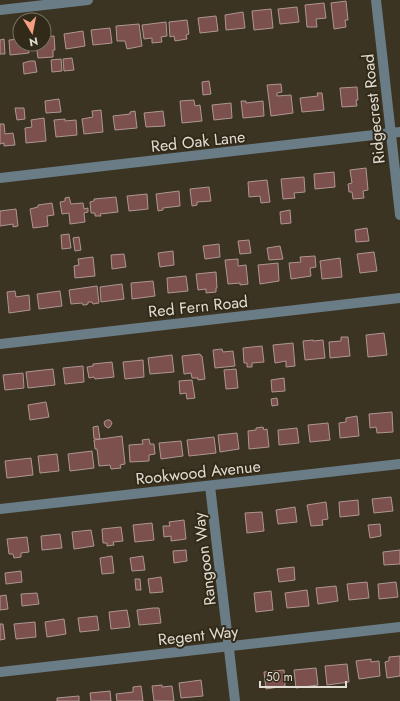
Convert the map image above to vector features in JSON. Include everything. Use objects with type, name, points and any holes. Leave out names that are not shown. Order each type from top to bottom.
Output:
[{"type":"street","points":[[0,10],[88,0]]},
{"type":"street","name":"Ridgecrest Road","points":[[376,0],[395,133],[400,215]]},
{"type":"street","name":"Red Oak Lane","points":[[0,178],[395,133]]},
{"type":"street","name":"Red Fern Road","points":[[0,344],[400,298]]},
{"type":"street","name":"Rookwood Avenue","points":[[0,509],[400,464]]},
{"type":"street","name":"Rangoon Way","points":[[210,486],[235,701]]},
{"type":"street","name":"Regent Way","points":[[0,672],[400,627]]},
{"type":"building","points":[[346,1],[348,20],[345,20],[346,27],[334,29],[331,3]]},
{"type":"building","points":[[324,3],[326,18],[316,19],[317,27],[307,27],[305,5]]},
{"type":"building","points":[[297,7],[299,22],[280,24],[278,9]]},
{"type":"building","points":[[271,9],[273,28],[254,30],[252,11]]},
{"type":"building","points":[[243,12],[245,28],[226,30],[225,15]]},
{"type":"building","points":[[216,16],[218,31],[200,33],[198,18]]},
{"type":"building","points":[[187,20],[189,34],[186,35],[187,39],[175,41],[174,36],[170,37],[169,22]]},
{"type":"building","points":[[166,22],[167,36],[161,37],[162,42],[152,43],[152,38],[144,39],[142,25]]},
{"type":"building","points":[[139,24],[142,46],[127,49],[125,41],[117,41],[116,26]]},
{"type":"building","points":[[110,28],[112,43],[93,45],[91,30]]},
{"type":"building","points":[[83,31],[85,46],[66,49],[64,34]]},
{"type":"building","points":[[52,36],[54,36],[55,50],[53,50],[53,57],[38,58],[37,52],[52,52]]},
{"type":"building","points":[[4,39],[5,54],[0,54],[0,40]]},
{"type":"building","points":[[9,40],[12,40],[12,52],[29,53],[10,55]]},
{"type":"building","points":[[72,58],[74,70],[64,71],[63,59]]},
{"type":"building","points":[[61,59],[62,71],[52,72],[51,60]]},
{"type":"building","points":[[35,61],[37,72],[24,74],[23,63]]},
{"type":"building","points":[[209,81],[211,94],[203,95],[202,82]]},
{"type":"building","points":[[281,84],[282,92],[277,93],[277,96],[291,95],[293,113],[271,116],[267,85]]},
{"type":"building","points":[[357,87],[357,106],[342,107],[340,88]]},
{"type":"building","points":[[317,93],[322,93],[324,110],[302,112],[300,98],[318,96]]},
{"type":"building","points":[[59,99],[61,112],[46,113],[45,101]]},
{"type":"building","points":[[194,100],[195,106],[200,105],[202,121],[182,123],[180,101]]},
{"type":"building","points":[[241,101],[246,101],[246,103],[263,101],[264,116],[243,118]]},
{"type":"building","points":[[231,103],[232,118],[214,120],[212,105]]},
{"type":"building","points":[[15,108],[24,108],[25,119],[17,120]]},
{"type":"building","points":[[101,110],[103,132],[84,134],[82,119],[93,117],[92,111]]},
{"type":"building","points":[[135,111],[137,128],[115,130],[113,116],[130,114],[130,112]]},
{"type":"building","points":[[163,111],[165,126],[146,127],[144,113]]},
{"type":"building","points":[[44,118],[46,141],[26,143],[25,128],[32,127],[31,120]]},
{"type":"building","points":[[65,119],[65,121],[76,120],[77,135],[56,137],[54,120]]},
{"type":"building","points":[[0,124],[4,124],[5,134],[13,133],[15,145],[4,146],[4,143],[0,144]]},
{"type":"building","points":[[366,168],[368,190],[363,191],[364,198],[353,199],[352,192],[349,192],[348,184],[352,183],[350,170]]},
{"type":"building","points":[[334,172],[335,187],[315,189],[314,174]]},
{"type":"building","points":[[304,177],[305,192],[294,193],[295,198],[283,199],[281,179]]},
{"type":"building","points":[[267,180],[270,202],[261,203],[260,196],[249,197],[248,182]]},
{"type":"building","points":[[209,187],[211,201],[197,202],[197,205],[192,206],[190,189]]},
{"type":"building","points":[[179,191],[180,206],[163,208],[163,210],[158,211],[156,194]]},
{"type":"building","points":[[147,194],[148,209],[129,211],[127,196]]},
{"type":"building","points":[[69,197],[71,204],[83,203],[84,209],[88,208],[88,212],[84,213],[85,222],[70,224],[69,213],[62,214],[60,202],[65,201],[65,198]]},
{"type":"building","points":[[116,197],[118,212],[100,214],[101,216],[95,216],[95,213],[91,213],[90,202],[94,201],[94,199]]},
{"type":"building","points":[[52,203],[54,215],[47,216],[48,226],[33,228],[30,209],[38,207],[38,205]]},
{"type":"building","points":[[16,209],[18,226],[13,227],[13,224],[0,226],[0,211]]},
{"type":"building","points":[[290,210],[291,223],[281,224],[280,212]]},
{"type":"building","points":[[367,228],[369,241],[356,242],[355,230]]},
{"type":"building","points":[[69,234],[71,248],[62,249],[61,235]]},
{"type":"building","points":[[79,237],[81,250],[75,251],[73,238]]},
{"type":"building","points":[[249,240],[251,253],[240,254],[238,241]]},
{"type":"building","points":[[219,244],[220,257],[205,259],[203,246]]},
{"type":"building","points":[[280,246],[283,259],[269,260],[267,248]]},
{"type":"building","points":[[173,251],[174,265],[160,267],[158,253]]},
{"type":"building","points":[[374,252],[377,271],[360,273],[357,254]]},
{"type":"building","points":[[124,254],[126,267],[112,269],[111,255]]},
{"type":"building","points":[[315,256],[316,267],[310,268],[311,276],[291,279],[289,263],[301,262],[300,257]]},
{"type":"building","points":[[93,257],[95,276],[75,278],[74,266],[79,265],[78,259]]},
{"type":"building","points":[[340,258],[342,277],[322,279],[320,261]]},
{"type":"building","points":[[238,259],[238,266],[246,265],[248,284],[228,284],[225,260]]},
{"type":"building","points":[[278,263],[279,281],[260,284],[258,265]]},
{"type":"building","points":[[216,272],[216,292],[206,293],[206,289],[198,290],[196,274]]},
{"type":"building","points":[[186,276],[188,291],[168,293],[167,278]]},
{"type":"building","points":[[153,281],[155,296],[132,299],[131,283]]},
{"type":"building","points":[[122,284],[124,299],[101,302],[100,287]]},
{"type":"building","points":[[97,286],[99,303],[93,304],[92,302],[88,302],[88,304],[85,305],[82,303],[71,304],[69,290]]},
{"type":"building","points":[[15,291],[16,297],[29,295],[30,310],[9,313],[7,292]]},
{"type":"building","points":[[60,291],[62,306],[39,309],[37,294]]},
{"type":"building","points":[[384,333],[387,355],[368,357],[366,335]]},
{"type":"building","points":[[341,337],[348,337],[350,356],[330,358],[329,342],[341,341]]},
{"type":"building","points":[[323,340],[325,358],[305,360],[303,341]]},
{"type":"building","points":[[293,343],[295,366],[286,367],[286,361],[275,363],[273,345]]},
{"type":"building","points":[[262,346],[264,362],[252,363],[252,367],[247,367],[247,363],[244,363],[243,348]]},
{"type":"building","points":[[222,349],[223,352],[233,351],[235,366],[215,368],[213,350]]},
{"type":"building","points":[[200,354],[202,356],[205,379],[198,380],[198,378],[192,378],[191,373],[184,374],[182,356]]},
{"type":"building","points":[[172,355],[174,372],[150,374],[148,358]]},
{"type":"building","points":[[143,360],[144,377],[125,379],[123,362]]},
{"type":"building","points":[[112,362],[114,377],[95,379],[94,377],[89,378],[87,367],[93,366],[93,364]]},
{"type":"building","points":[[83,366],[84,382],[65,384],[63,368]]},
{"type":"building","points":[[53,369],[55,385],[28,388],[26,372]]},
{"type":"building","points":[[236,369],[238,388],[226,389],[224,370]]},
{"type":"building","points":[[23,373],[24,388],[5,390],[3,375]]},
{"type":"building","points":[[284,378],[285,391],[272,392],[271,380]]},
{"type":"building","points":[[192,380],[195,398],[187,399],[186,393],[180,394],[179,381]]},
{"type":"building","points":[[277,398],[278,405],[272,406],[271,399]]},
{"type":"building","points":[[46,402],[49,417],[30,420],[28,405]]},
{"type":"building","points":[[392,412],[393,432],[377,433],[376,427],[370,428],[369,414]]},
{"type":"building","points":[[357,416],[359,436],[340,438],[339,423],[346,422],[346,418]]},
{"type":"building","points":[[110,420],[112,423],[108,428],[105,426],[104,422]]},
{"type":"building","points":[[328,423],[330,440],[310,442],[308,425]]},
{"type":"building","points":[[98,426],[100,439],[94,439],[93,427]]},
{"type":"building","points":[[263,427],[264,430],[267,429],[269,447],[249,449],[248,431]]},
{"type":"building","points":[[297,428],[299,443],[279,445],[278,430]]},
{"type":"building","points":[[237,433],[239,449],[220,452],[218,435]]},
{"type":"building","points":[[122,436],[125,464],[120,465],[121,468],[111,469],[110,465],[99,466],[97,449],[95,449],[94,440]]},
{"type":"building","points":[[214,437],[216,453],[189,456],[187,440]]},
{"type":"building","points":[[149,439],[150,444],[154,444],[155,454],[149,455],[149,461],[130,462],[129,445],[143,444],[142,440]]},
{"type":"building","points":[[181,441],[183,456],[161,459],[159,443]]},
{"type":"building","points":[[92,451],[94,468],[70,471],[68,454]]},
{"type":"building","points":[[57,454],[59,471],[40,473],[38,456]]},
{"type":"building","points":[[31,458],[33,475],[7,478],[5,461]]},
{"type":"building","points":[[391,497],[393,511],[374,513],[372,499]]},
{"type":"building","points":[[358,500],[359,515],[340,517],[339,502]]},
{"type":"building","points":[[326,502],[328,519],[322,520],[323,525],[311,526],[307,505]]},
{"type":"building","points":[[295,507],[297,522],[278,524],[276,510]]},
{"type":"building","points":[[262,512],[264,531],[247,533],[245,513]]},
{"type":"building","points":[[184,520],[186,539],[171,541],[171,536],[164,537],[163,526],[170,526],[169,522]]},
{"type":"building","points":[[152,523],[154,540],[135,542],[133,525]]},
{"type":"building","points":[[380,524],[381,536],[370,538],[368,525]]},
{"type":"building","points":[[121,527],[123,541],[113,542],[114,545],[107,546],[107,543],[103,543],[102,529]]},
{"type":"building","points":[[91,530],[94,546],[74,549],[72,532]]},
{"type":"building","points":[[60,534],[62,548],[42,550],[41,536]]},
{"type":"building","points":[[27,537],[29,552],[21,553],[21,557],[14,558],[13,554],[9,554],[7,539]]},
{"type":"building","points":[[186,550],[187,561],[174,563],[173,551]]},
{"type":"building","points":[[400,550],[400,564],[384,565],[383,552]]},
{"type":"building","points":[[112,556],[114,573],[102,574],[100,558]]},
{"type":"building","points":[[143,556],[145,570],[132,571],[130,558]]},
{"type":"building","points":[[294,567],[295,580],[279,582],[277,569]]},
{"type":"building","points":[[21,571],[22,582],[6,584],[5,573]]},
{"type":"building","points":[[161,577],[163,592],[150,593],[148,579]]},
{"type":"building","points":[[135,579],[140,579],[141,590],[136,590]]},
{"type":"building","points":[[367,582],[369,598],[349,600],[347,584]]},
{"type":"building","points":[[396,582],[398,597],[379,599],[378,584]]},
{"type":"building","points":[[336,586],[338,601],[318,604],[316,588]]},
{"type":"building","points":[[307,590],[309,606],[287,608],[285,593]]},
{"type":"building","points":[[271,591],[273,610],[256,612],[254,593]]},
{"type":"building","points":[[37,593],[39,604],[22,606],[21,594]]},
{"type":"building","points":[[6,595],[8,609],[0,610],[0,596]]},
{"type":"building","points":[[159,608],[161,623],[139,625],[137,610]]},
{"type":"building","points":[[127,610],[130,627],[111,629],[109,612]]},
{"type":"building","points":[[97,616],[99,630],[80,632],[78,618]]},
{"type":"building","points":[[64,619],[66,634],[47,637],[45,622]]},
{"type":"building","points":[[35,622],[36,637],[16,639],[14,624]]},
{"type":"building","points":[[0,624],[3,624],[5,639],[0,640]]},
{"type":"building","points":[[400,656],[400,676],[387,678],[385,662],[389,661],[389,657]]},
{"type":"building","points":[[371,659],[371,662],[379,661],[380,676],[359,679],[356,661]]},
{"type":"building","points":[[347,664],[349,682],[327,685],[325,666]]},
{"type":"building","points":[[316,668],[318,685],[296,688],[294,670]]},
{"type":"building","points":[[284,670],[285,686],[266,689],[264,672]]},
{"type":"building","points":[[201,680],[203,696],[181,698],[179,683]]},
{"type":"building","points":[[162,685],[162,687],[172,686],[174,701],[154,701],[152,686]]},
{"type":"building","points":[[141,686],[143,701],[117,701],[116,694],[133,692],[133,687]]},
{"type":"building","points":[[110,691],[111,701],[91,701],[90,693]]},
{"type":"building","points":[[79,696],[79,701],[57,701],[57,698]]}]
